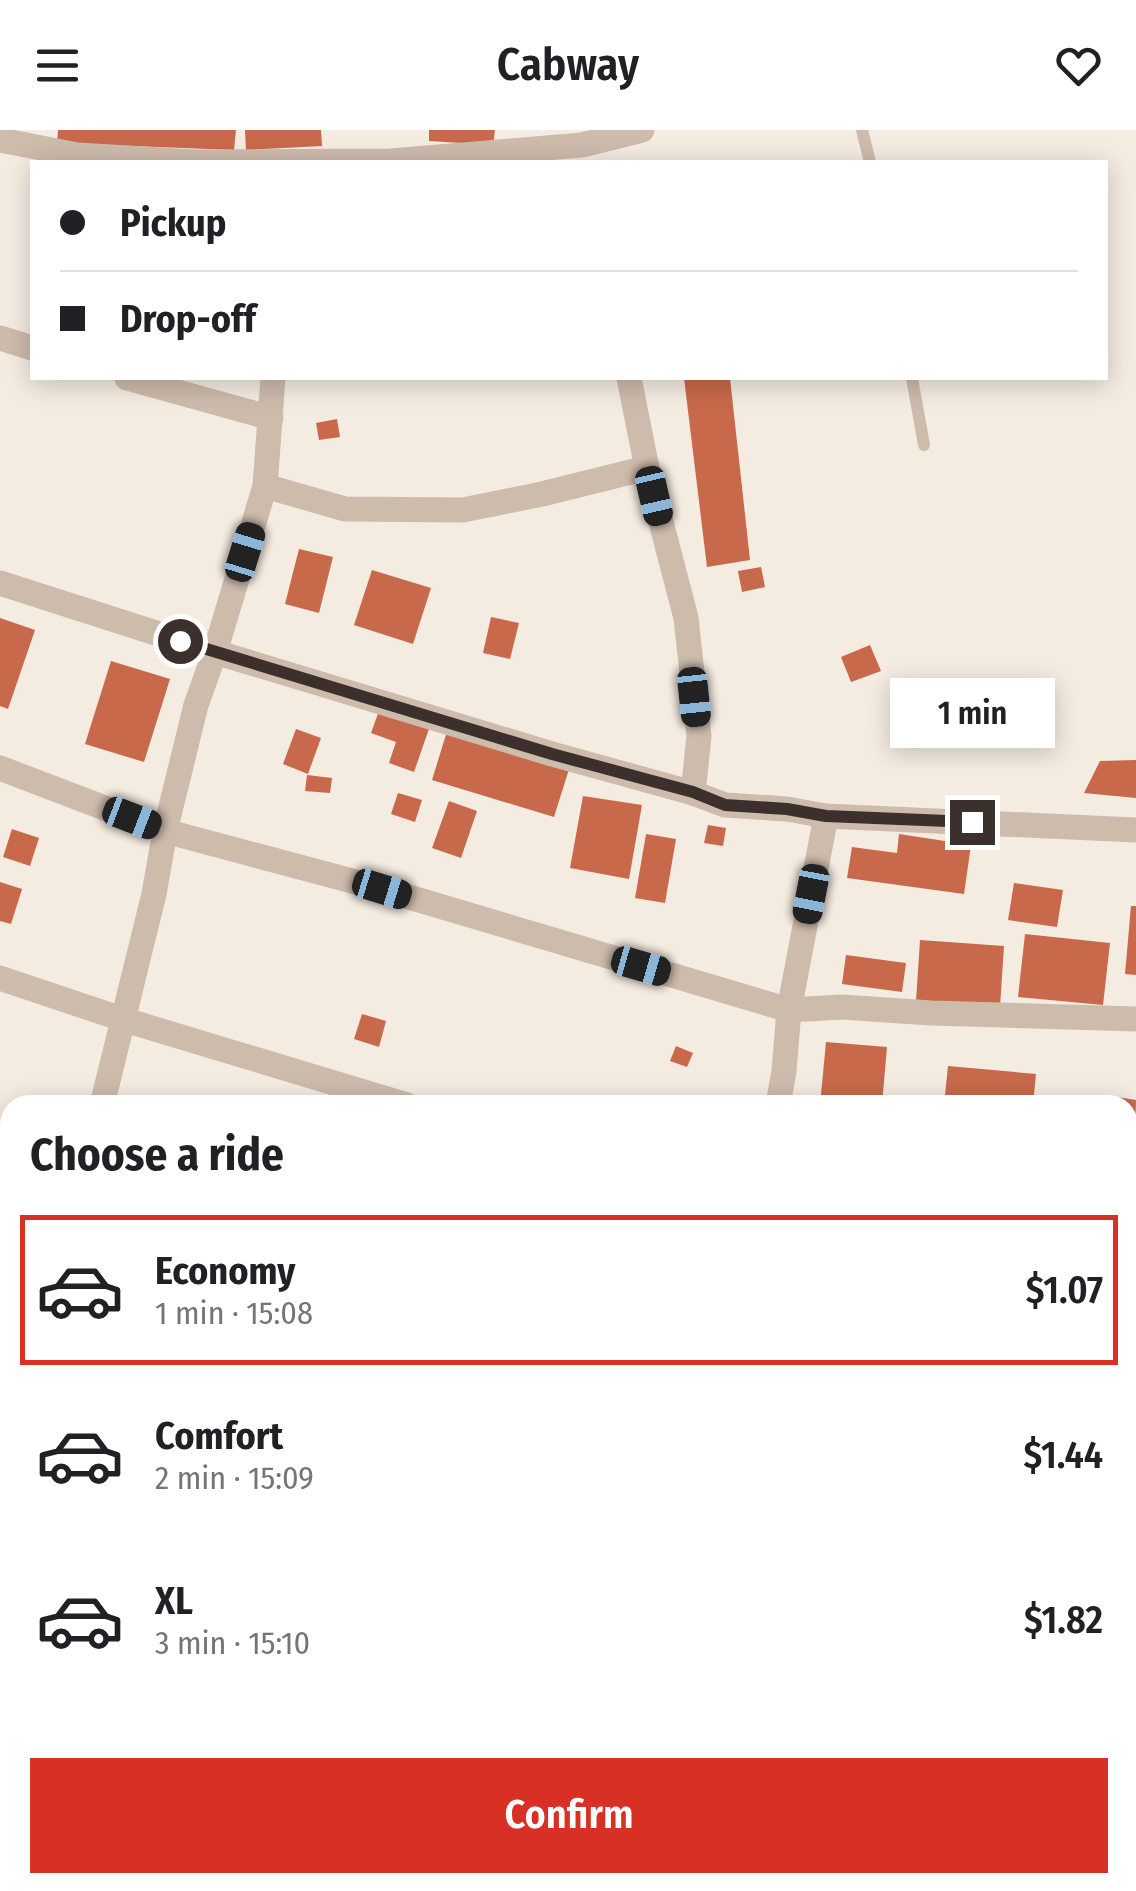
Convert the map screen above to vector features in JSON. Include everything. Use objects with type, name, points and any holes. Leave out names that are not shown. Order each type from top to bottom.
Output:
[{"type":"street","points":[[419,160],[584,154],[642,130]]},
{"type":"street","points":[[0,140],[77,155],[162,160]]},
{"type":"street","points":[[0,338],[30,347]]},
{"type":"street","points":[[135,380],[271,418]]},
{"type":"street","points":[[105,1095],[196,704],[265,486],[273,380]]},
{"type":"street","points":[[629,380],[647,468],[686,618],[698,736],[693,792]]},
{"type":"street","points":[[265,486],[344,509],[463,510],[647,468]]},
{"type":"street","points":[[0,582],[215,652],[552,754],[693,792],[725,805],[826,816],[1136,830]]},
{"type":"street","points":[[0,768],[165,831],[382,889],[789,1010],[842,1006],[931,1014],[1136,1020]]},
{"type":"street","points":[[780,1095],[789,1010],[826,816]]},
{"type":"street","points":[[0,978],[374,1095]]},
{"type":"lane","points":[[862,130],[870,160]]},
{"type":"lane","points":[[912,380],[924,445]]},
{"type":"building","points":[[58,130],[236,130],[234,150],[57,143]]},
{"type":"building","points":[[245,130],[321,130],[322,146],[246,150]]},
{"type":"building","points":[[429,130],[495,130],[493,145],[429,141]]},
{"type":"building","points":[[684,380],[730,380],[750,560],[707,567]]},
{"type":"building","points":[[337,419],[340,437],[319,440],[316,423]]},
{"type":"building","points":[[299,549],[333,557],[319,613],[285,604]]},
{"type":"building","points":[[761,567],[765,587],[742,592],[738,571]]},
{"type":"building","points":[[372,570],[431,588],[413,644],[354,625]]},
{"type":"building","points":[[491,617],[519,623],[510,659],[483,653]]},
{"type":"building","points":[[0,618],[35,630],[8,709],[0,706]]},
{"type":"building","points":[[870,645],[881,671],[851,682],[841,657]]},
{"type":"building","points":[[111,661],[170,679],[144,762],[85,744]]},
{"type":"building","points":[[380,708],[430,726],[414,772],[389,763],[396,742],[371,733]]},
{"type":"building","points":[[448,728],[570,766],[554,817],[432,780]]},
{"type":"building","points":[[296,729],[321,738],[308,774],[283,764]]},
{"type":"building","points":[[1136,760],[1136,798],[1084,793],[1100,761]]},
{"type":"building","points":[[307,775],[332,778],[330,793],[305,791]]},
{"type":"building","points":[[398,793],[422,800],[415,822],[391,814]]},
{"type":"building","points":[[583,796],[642,805],[629,879],[570,868]]},
{"type":"building","points":[[449,801],[477,811],[461,858],[432,848]]},
{"type":"building","points":[[708,825],[726,828],[723,846],[704,843]]},
{"type":"building","points":[[12,829],[39,838],[30,866],[3,857]]},
{"type":"building","points":[[646,834],[676,839],[665,903],[635,898]]},
{"type":"building","points":[[899,834],[971,845],[964,894],[847,878],[852,847],[897,853]]},
{"type":"building","points":[[0,882],[22,889],[11,924],[0,921]]},
{"type":"building","points":[[1014,883],[1063,890],[1057,927],[1008,920]]},
{"type":"building","points":[[1131,906],[1136,906],[1136,975],[1125,974]]},
{"type":"building","points":[[1025,934],[1110,943],[1103,1005],[1018,997]]},
{"type":"building","points":[[920,940],[1004,946],[1000,1007],[916,1001]]},
{"type":"building","points":[[846,955],[906,963],[902,992],[842,984]]},
{"type":"building","points":[[362,1014],[386,1021],[379,1047],[354,1039]]},
{"type":"building","points":[[826,1042],[887,1047],[883,1095],[821,1095]]},
{"type":"building","points":[[676,1046],[693,1053],[687,1067],[670,1061]]},
{"type":"building","points":[[948,1066],[1036,1074],[1034,1095],[945,1095]]},
{"type":"route","points":[[180,641],[552,754],[693,792],[725,805],[826,816],[972,822]]}]
